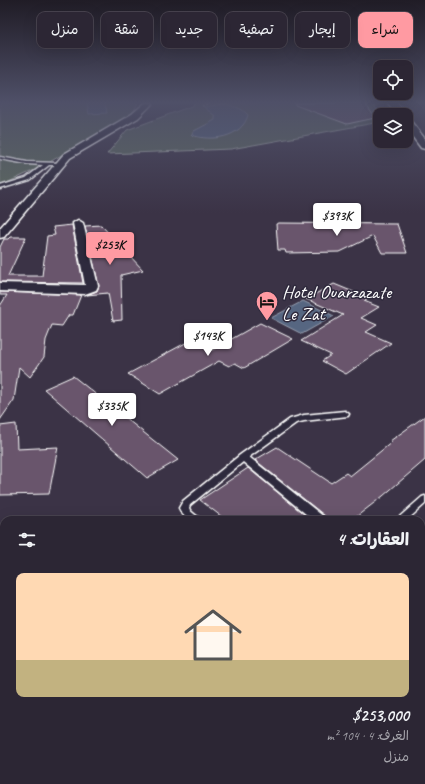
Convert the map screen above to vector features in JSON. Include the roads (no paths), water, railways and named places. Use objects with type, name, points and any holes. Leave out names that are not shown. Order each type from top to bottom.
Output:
[{"type":"street","points":[[0,234],[40,189],[58,164],[78,148],[93,140]]},
{"type":"street","points":[[0,287],[85,290],[91,287],[78,223]]},
{"type":"lane","points":[[0,158],[58,164]]},
{"type":"lane","points":[[0,188],[28,179],[47,164]]},
{"type":"lane","points":[[190,516],[186,513],[184,508],[186,503],[243,457],[298,419],[345,414]]},
{"type":"lane","points":[[243,457],[315,516]]},
{"type":"lane","points":[[406,516],[425,499]]},
{"type":"water","points":[[303,301],[334,316],[302,334],[271,318]]},
{"type":"place","name":"Hotel Ouarzazate Le Zat","points":[[267,322]]}]
